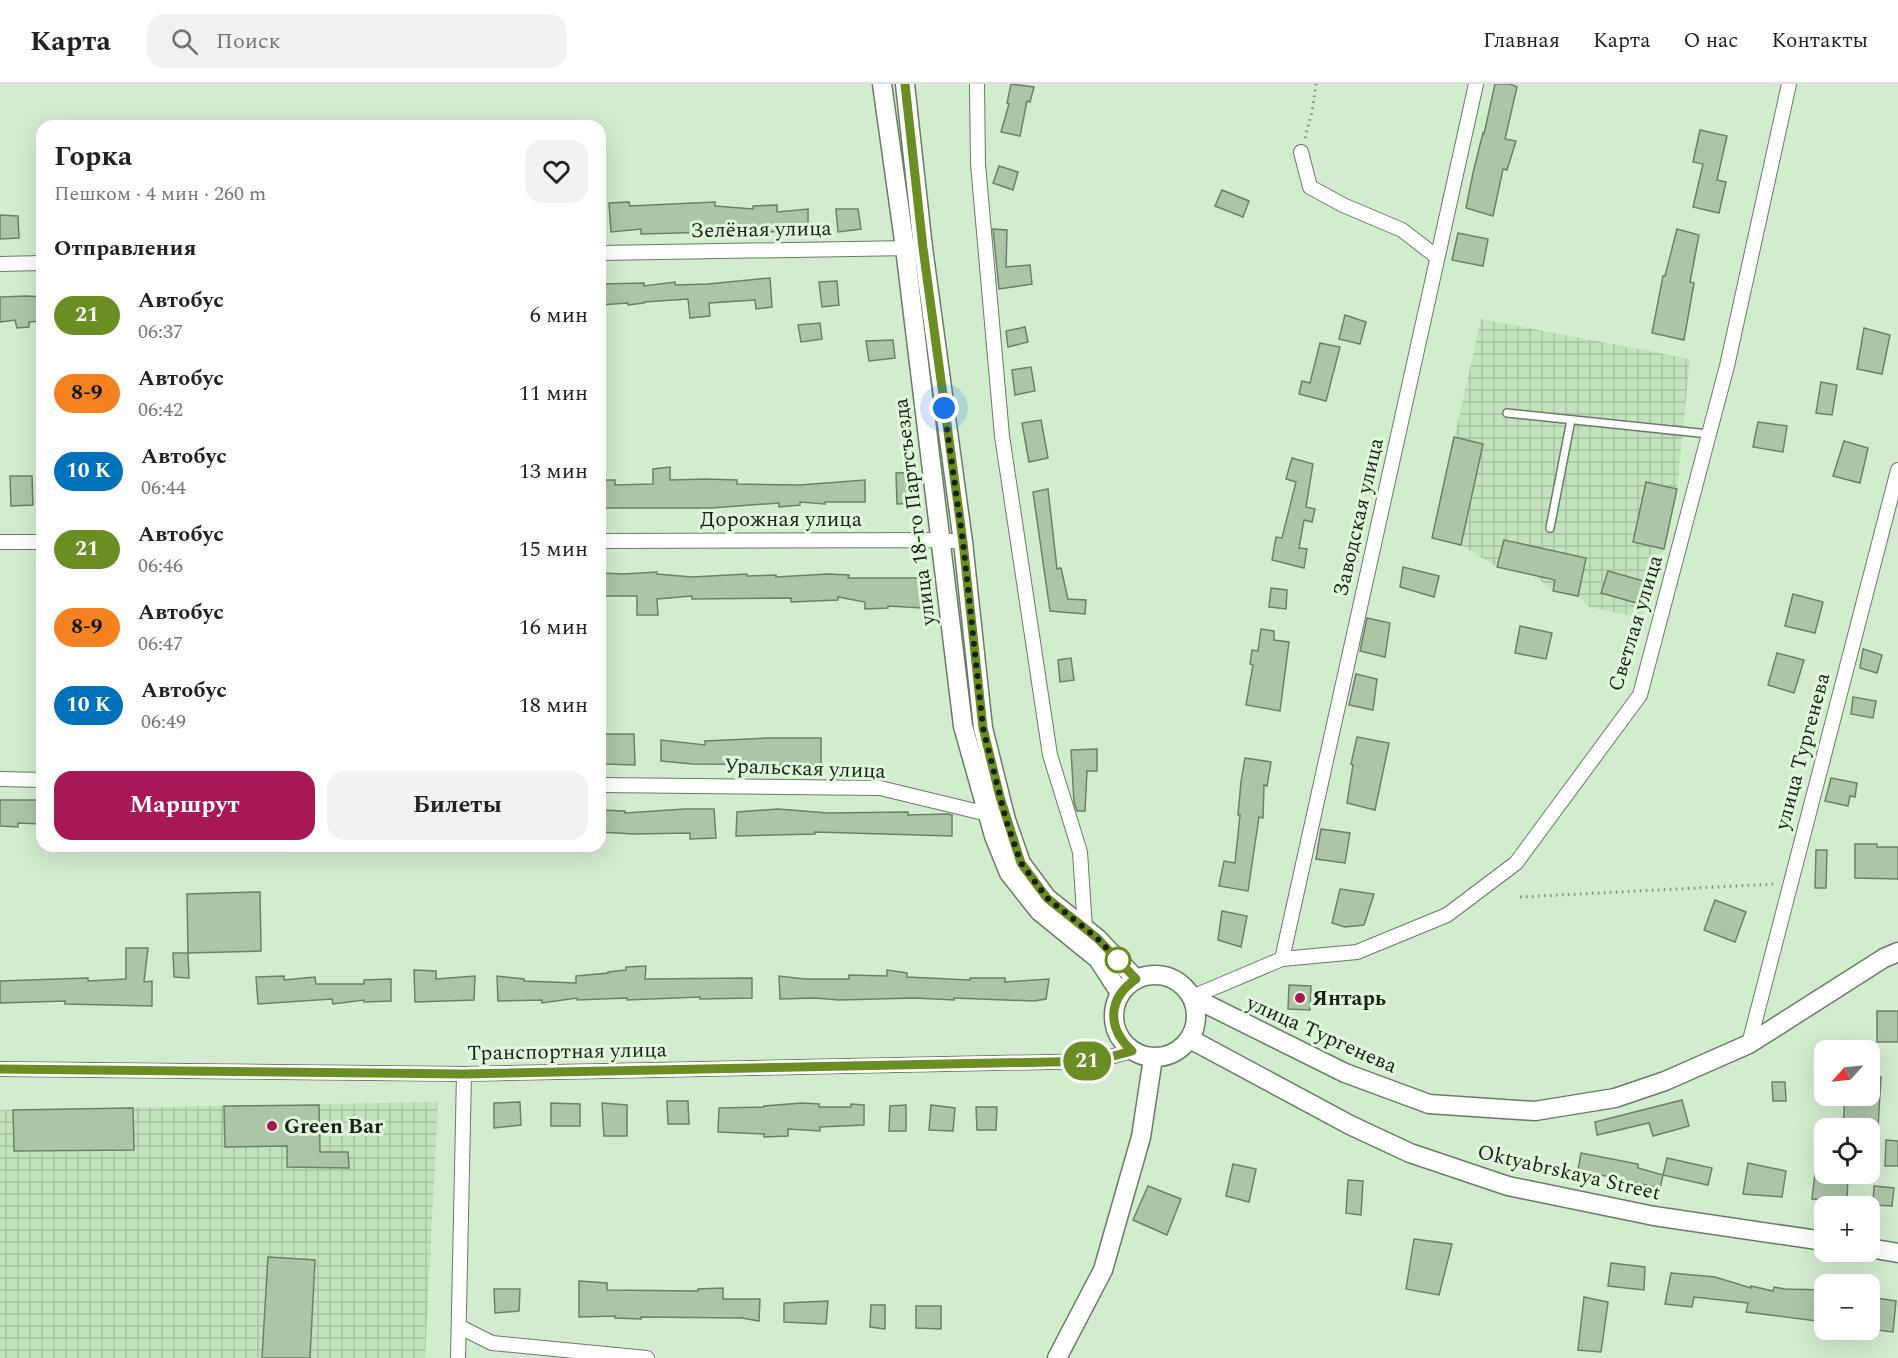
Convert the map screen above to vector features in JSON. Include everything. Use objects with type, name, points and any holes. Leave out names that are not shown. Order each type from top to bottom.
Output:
[{"type":"main road","name":"улица 18-го Партсъезда","points":[[882,84],[914,248],[963,542],[983,728],[1006,820],[1021,863],[1047,898],[1097,938],[1136,979]]},
{"type":"main road","name":"улица 18-го Партсъезда","points":[[904,84],[914,248],[940,540],[963,726],[988,814],[1009,873],[1039,911],[1098,959],[1120,993]]},
{"type":"main road","name":"улица Тургенева","points":[[1192,997],[1345,1073],[1429,1104],[1535,1111],[1615,1098],[1665,1081],[1749,1044],[1884,958],[1898,952]]},
{"type":"main road","points":[[1148,975],[1161,975],[1174,979],[1192,997],[1196,1018],[1190,1039],[1174,1053],[1153,1058],[1132,1051],[1116,1031],[1113,1018],[1115,1005],[1120,993],[1136,979],[1148,975]]},
{"type":"main road","name":"Oktyabrskaya Street","points":[[1190,1039],[1350,1125],[1410,1153],[1508,1186],[1654,1216],[1814,1240]]},
{"type":"main road","points":[[1057,1358],[1103,1270],[1141,1137],[1153,1058]]},
{"type":"main road","points":[[1880,1250],[1898,1252]]},
{"type":"street","points":[[977,84],[978,164],[1002,436],[1050,754],[1080,852],[1085,928]]},
{"type":"street","name":"Заводская улица","points":[[1282,959],[1476,84]]},
{"type":"street","name":"Светлая улица","points":[[1192,997],[1282,959],[1357,952],[1447,915],[1516,863],[1640,695],[1727,366],[1789,84]]},
{"type":"street","points":[[1301,152],[1310,187],[1343,206],[1402,230],[1437,257]]},
{"type":"street","name":"Зелёная улица","points":[[606,253],[914,248]]},
{"type":"street","points":[[0,264],[36,263]]},
{"type":"street","name":"улица Тургенева","points":[[1749,1044],[1898,470]]},
{"type":"street","name":"Дорожная улица","points":[[606,541],[940,540],[963,542]]},
{"type":"street","points":[[0,542],[36,542]]},
{"type":"street","points":[[0,779],[36,780]]},
{"type":"street","name":"Уральская улица","points":[[606,785],[880,788],[1006,820]]},
{"type":"street","name":"Транспортная улица","points":[[0,1069],[464,1074],[1095,1061],[1132,1051]]},
{"type":"street","points":[[458,1358],[464,1074]]},
{"type":"street","points":[[460,1327],[492,1344],[647,1358]]},
{"type":"lane","points":[[1507,413],[1709,434]]},
{"type":"lane","points":[[1550,528],[1571,420]]},
{"type":"path","points":[[1301,152],[1312,112],[1316,84]]},
{"type":"path","points":[[1520,897],[1775,884]]},
{"type":"shaded area","points":[[1481,319],[1690,359],[1677,489],[1654,584],[1647,606],[1640,618],[1589,607],[1578,596],[1553,591],[1535,576],[1497,567],[1461,545],[1432,538]]},
{"type":"shaded area","points":[[438,1102],[425,1358],[0,1358],[0,1110]]},
{"type":"building","points":[[1011,84],[1034,87],[1030,102],[1027,101],[1020,136],[1001,132],[1009,104],[1007,103]]},
{"type":"building","points":[[1495,84],[1510,84],[1517,87],[1505,139],[1516,141],[1507,170],[1503,169],[1493,216],[1466,208]]},
{"type":"building","points":[[1700,130],[1727,136],[1717,180],[1726,182],[1719,213],[1693,207],[1703,164],[1693,162]]},
{"type":"building","points":[[999,166],[1018,172],[1013,190],[993,183]]},
{"type":"building","points":[[1222,190],[1249,201],[1243,217],[1215,206]]},
{"type":"building","points":[[629,202],[630,206],[715,202],[715,206],[753,209],[753,206],[777,205],[777,212],[808,209],[808,229],[754,233],[754,231],[641,234],[641,229],[611,232],[609,203]]},
{"type":"building","points":[[836,209],[858,209],[861,229],[838,232]]},
{"type":"building","points":[[0,215],[18,216],[19,238],[0,239]]},
{"type":"building","points":[[993,229],[1007,230],[1006,267],[1030,265],[1032,284],[999,289]]},
{"type":"building","points":[[1677,229],[1699,235],[1690,282],[1694,283],[1684,340],[1652,333],[1663,276],[1665,276]]},
{"type":"building","points":[[1458,233],[1488,239],[1483,266],[1452,260]]},
{"type":"building","points":[[770,278],[772,307],[756,309],[755,300],[709,303],[710,316],[690,318],[688,299],[628,305],[628,303],[606,305],[606,284],[644,283],[644,286],[675,282],[675,285]]},
{"type":"building","points":[[837,281],[839,305],[822,307],[819,282]]},
{"type":"building","points":[[0,297],[36,297],[36,321],[29,322],[29,327],[17,328],[15,320],[0,322]]},
{"type":"building","points":[[1345,315],[1366,322],[1360,344],[1339,339]]},
{"type":"building","points":[[820,323],[822,339],[801,342],[798,325]]},
{"type":"building","points":[[1025,327],[1028,342],[1008,347],[1006,331]]},
{"type":"building","points":[[1864,328],[1890,335],[1882,374],[1857,369]]},
{"type":"building","points":[[893,340],[895,358],[869,361],[866,341]]},
{"type":"building","points":[[1320,343],[1340,347],[1326,401],[1299,394],[1302,381],[1310,383]]},
{"type":"building","points":[[1031,367],[1035,391],[1015,395],[1012,370]]},
{"type":"building","points":[[1821,382],[1837,385],[1832,415],[1816,413]]},
{"type":"building","points":[[1041,420],[1048,458],[1029,462],[1022,423]]},
{"type":"building","points":[[1758,422],[1787,426],[1783,452],[1753,447]]},
{"type":"building","points":[[1454,437],[1483,444],[1461,545],[1432,538]]},
{"type":"building","points":[[1844,441],[1868,448],[1860,483],[1833,476]]},
{"type":"building","points":[[1292,458],[1313,464],[1306,507],[1315,509],[1312,522],[1304,520],[1299,548],[1307,549],[1304,568],[1272,560],[1276,537],[1282,538],[1296,482],[1286,479]]},
{"type":"building","points":[[670,467],[670,480],[737,480],[737,484],[800,485],[865,480],[865,502],[825,502],[825,504],[800,502],[800,505],[779,507],[779,503],[711,508],[606,508],[606,480],[615,480],[615,485],[653,484],[653,469]]},
{"type":"building","points":[[917,472],[918,503],[897,504],[896,473]]},
{"type":"building","points":[[10,476],[32,476],[33,505],[11,506]]},
{"type":"building","points":[[1646,482],[1677,489],[1664,549],[1633,542]]},
{"type":"building","points":[[1048,489],[1057,569],[1061,568],[1068,599],[1086,600],[1085,614],[1050,611],[1033,492]]},
{"type":"building","points":[[1504,540],[1586,558],[1578,596],[1553,591],[1555,580],[1497,567]]},
{"type":"building","points":[[1403,567],[1439,576],[1434,597],[1400,587]]},
{"type":"building","points":[[1608,571],[1654,584],[1647,606],[1601,593]]},
{"type":"building","points":[[657,572],[657,574],[692,577],[747,574],[747,576],[776,575],[776,577],[828,574],[849,575],[848,578],[923,578],[922,608],[888,606],[888,608],[865,609],[865,602],[838,597],[838,600],[791,602],[791,598],[692,599],[692,596],[657,599],[658,615],[637,615],[637,596],[606,596],[606,573]]},
{"type":"building","points":[[1271,588],[1287,590],[1286,609],[1269,607]]},
{"type":"building","points":[[1793,594],[1823,602],[1815,633],[1785,626]]},
{"type":"building","points":[[1367,618],[1390,623],[1385,657],[1360,651]]},
{"type":"building","points":[[1520,626],[1552,633],[1546,659],[1515,653]]},
{"type":"building","points":[[1261,629],[1274,631],[1274,640],[1289,642],[1280,711],[1246,705],[1253,665],[1250,664],[1252,650],[1258,651]]},
{"type":"building","points":[[1863,649],[1882,655],[1877,673],[1860,668]]},
{"type":"building","points":[[1777,653],[1804,660],[1794,693],[1768,685]]},
{"type":"building","points":[[1071,658],[1074,680],[1060,682],[1058,660]]},
{"type":"building","points":[[1356,674],[1377,679],[1373,710],[1349,705]]},
{"type":"building","points":[[1853,697],[1876,701],[1873,718],[1851,714]]},
{"type":"building","points":[[606,734],[634,734],[635,765],[606,764]]},
{"type":"building","points":[[1357,737],[1389,743],[1375,810],[1347,803],[1353,765],[1351,764]]},
{"type":"building","points":[[821,738],[821,765],[693,764],[661,761],[661,740],[705,745],[705,741]]},
{"type":"building","points":[[1097,749],[1097,771],[1087,771],[1085,811],[1077,811],[1074,802],[1071,750]]},
{"type":"building","points":[[1245,758],[1271,762],[1267,786],[1264,785],[1263,818],[1259,817],[1248,891],[1219,886],[1224,861],[1235,863]]},
{"type":"building","points":[[1831,778],[1857,783],[1855,797],[1850,796],[1848,806],[1825,801]]},
{"type":"building","points":[[0,800],[36,800],[36,824],[18,823],[18,827],[0,826]]},
{"type":"building","points":[[714,809],[716,838],[690,839],[690,833],[606,832],[606,810],[625,811],[625,813]]},
{"type":"building","points":[[778,809],[828,813],[948,814],[952,815],[952,836],[815,832],[815,834],[736,836],[737,812]]},
{"type":"building","points":[[1321,829],[1350,833],[1345,863],[1316,859]]},
{"type":"building","points":[[1855,844],[1898,847],[1898,879],[1855,878]]},
{"type":"building","points":[[1816,850],[1827,850],[1826,888],[1815,888]]},
{"type":"building","points":[[1340,889],[1374,894],[1364,925],[1345,927],[1332,923]]},
{"type":"building","points":[[260,892],[261,951],[188,953],[187,894]]},
{"type":"building","points":[[1715,900],[1746,912],[1735,942],[1704,930]]},
{"type":"building","points":[[1222,911],[1247,916],[1241,947],[1218,940]]},
{"type":"building","points":[[126,948],[148,948],[144,982],[152,981],[152,1006],[65,1004],[65,1001],[0,1003],[0,981],[126,979]]},
{"type":"building","points":[[173,953],[188,953],[189,978],[174,977]]},
{"type":"building","points":[[646,966],[645,979],[752,978],[752,998],[577,1000],[577,998],[542,1003],[542,1000],[498,1001],[497,976],[524,979],[524,981],[576,983],[576,976],[626,970],[626,967]]},
{"type":"building","points":[[414,970],[436,971],[436,979],[475,976],[474,1000],[415,1002]]},
{"type":"building","points":[[887,970],[907,973],[907,977],[970,980],[970,978],[1005,978],[1005,982],[1049,979],[1046,999],[1034,1001],[954,998],[954,1000],[780,999],[779,976],[805,979],[849,979],[849,975],[887,976]]},
{"type":"building","points":[[284,976],[284,980],[315,977],[316,984],[364,984],[364,980],[391,979],[391,1001],[364,1002],[364,1000],[333,1004],[332,999],[258,1004],[256,977]]},
{"type":"building","name":"Янтарь","points":[[1289,985],[1311,986],[1310,1010],[1288,1009]]},
{"type":"building","points":[[1877,1011],[1898,1011],[1898,1042],[1877,1040]]},
{"type":"building","points":[[1772,1082],[1785,1082],[1786,1101],[1773,1101]]},
{"type":"building","points":[[1682,1100],[1689,1126],[1653,1136],[1649,1123],[1597,1135],[1595,1122]]},
{"type":"building","points":[[667,1101],[688,1101],[689,1124],[668,1124]]},
{"type":"building","points":[[520,1102],[521,1125],[494,1128],[494,1103]]},
{"type":"building","points":[[551,1103],[580,1104],[580,1126],[551,1126]]},
{"type":"building","points":[[602,1103],[627,1105],[627,1136],[604,1136]]},
{"type":"building","points":[[819,1104],[819,1107],[864,1105],[864,1125],[820,1127],[820,1131],[788,1129],[788,1136],[764,1137],[764,1134],[718,1132],[719,1108]]},
{"type":"building","name":"Green Bar","points":[[319,1105],[320,1152],[348,1152],[349,1168],[287,1167],[287,1146],[225,1147],[224,1106]]},
{"type":"building","points":[[906,1105],[906,1131],[889,1131],[890,1106]]},
{"type":"building","points":[[931,1105],[955,1108],[953,1131],[929,1130]]},
{"type":"building","points":[[1844,1106],[1879,1106],[1879,1118],[1844,1118]]},
{"type":"building","points":[[976,1107],[997,1107],[996,1130],[977,1130]]},
{"type":"building","points":[[133,1108],[134,1150],[14,1151],[13,1110]]},
{"type":"building","points":[[1886,1140],[1898,1141],[1898,1166],[1885,1166]]},
{"type":"building","points":[[1581,1153],[1638,1164],[1638,1168],[1663,1175],[1660,1188],[1578,1170]]},
{"type":"building","points":[[1667,1158],[1712,1168],[1708,1185],[1663,1175]]},
{"type":"building","points":[[1748,1163],[1786,1171],[1782,1197],[1743,1194]]},
{"type":"building","points":[[1233,1164],[1256,1169],[1249,1202],[1226,1196]]},
{"type":"building","points":[[1348,1180],[1363,1181],[1361,1215],[1346,1213]]},
{"type":"building","points":[[1814,1182],[1814,1184],[1848,1184],[1847,1196],[1814,1196],[1812,1199]]},
{"type":"building","points":[[1148,1186],[1181,1199],[1167,1235],[1133,1220]]},
{"type":"building","points":[[1874,1186],[1894,1188],[1892,1206],[1880,1205],[1880,1196],[1873,1196]]},
{"type":"building","points":[[1414,1239],[1452,1244],[1439,1295],[1406,1289]]},
{"type":"building","points":[[268,1257],[315,1260],[310,1358],[262,1358]]},
{"type":"building","points":[[1611,1263],[1645,1267],[1644,1290],[1608,1286]]},
{"type":"building","points":[[1671,1273],[1715,1277],[1751,1288],[1751,1286],[1773,1291],[1774,1287],[1814,1290],[1814,1321],[1746,1312],[1748,1303],[1694,1297],[1692,1307],[1665,1304]]},
{"type":"building","points":[[579,1281],[607,1283],[607,1290],[698,1291],[698,1289],[723,1288],[723,1299],[760,1299],[759,1321],[742,1318],[579,1317]]},
{"type":"building","points":[[494,1289],[520,1289],[519,1311],[495,1313]]},
{"type":"building","points":[[1584,1297],[1608,1302],[1601,1352],[1578,1350]]},
{"type":"building","points":[[1880,1299],[1896,1301],[1893,1332],[1880,1330]]},
{"type":"building","points":[[828,1301],[826,1324],[784,1322],[784,1303]]},
{"type":"building","points":[[871,1305],[885,1305],[885,1329],[870,1327]]},
{"type":"building","points":[[916,1306],[941,1306],[941,1329],[916,1328]]},
{"type":"bus line","name":"21","points":[[0,1069],[464,1074],[1095,1061],[1132,1051],[1116,1031],[1113,1018],[1120,993],[1136,979],[1097,938],[1047,898],[1021,863],[1006,820],[983,728],[963,542],[923,248],[905,84]]},
{"type":"place","name":"Янтарь","points":[[1300,998]]},
{"type":"place","name":"Green Bar","points":[[272,1126]]},
{"type":"route","points":[[944,408],[963,542],[983,728],[1006,820],[1021,863],[1047,898],[1097,938],[1123,965],[1118,960]]}]
